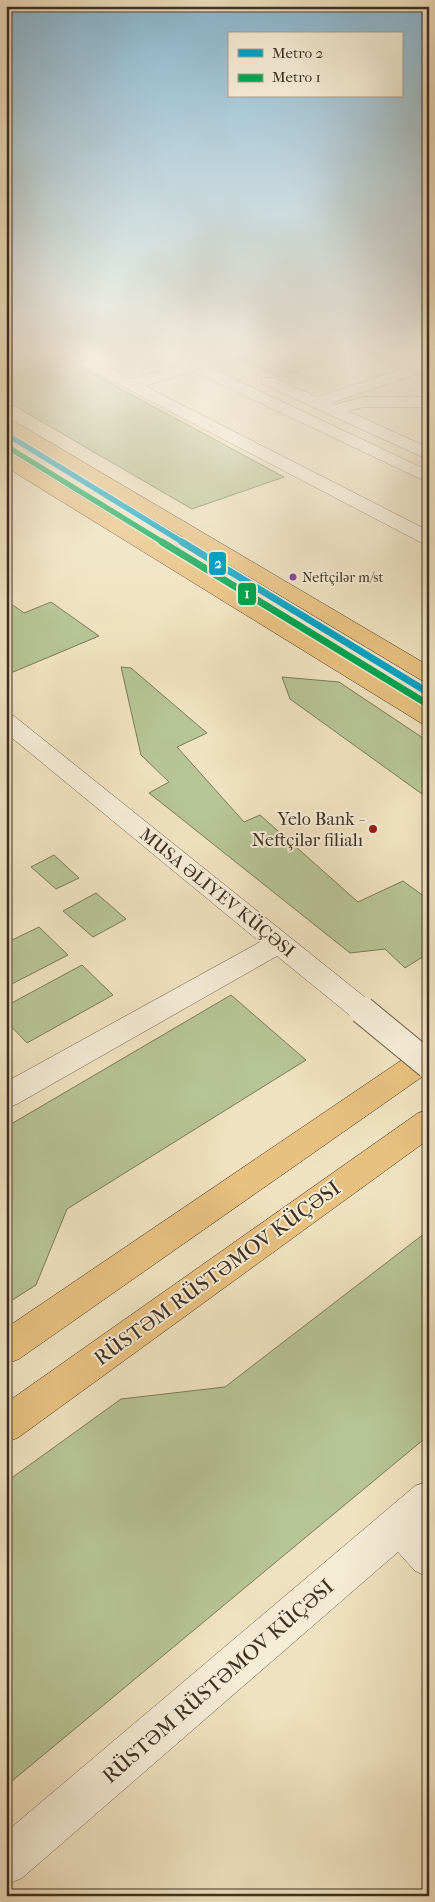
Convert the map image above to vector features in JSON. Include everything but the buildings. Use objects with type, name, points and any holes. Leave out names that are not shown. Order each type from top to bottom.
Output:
[{"type":"main road","points":[[41,445],[429,675]]},
{"type":"main road","points":[[6,459],[429,718]]},
{"type":"main road","points":[[6,1348],[429,1057]]},
{"type":"main road","name":"RÜSTƏM RÜSTƏMOV KÜÇƏSI","points":[[6,1425],[429,1122]]},
{"type":"street","points":[[247,445],[429,539]]},
{"type":"street","points":[[360,445],[429,478]]},
{"type":"street","points":[[407,445],[429,455]]},
{"type":"street","name":"MUSA ƏLIYEV KÜÇƏSI","points":[[6,721],[429,1065]]},
{"type":"street","points":[[6,1096],[279,943]]},
{"type":"street","points":[[415,1512],[429,1557]]},
{"type":"street","name":"RÜSTƏM RÜSTƏMOV KÜÇƏSI","points":[[6,1862],[415,1512]]},
{"type":"green space","points":[[81,445],[224,445],[284,477],[192,509]]},
{"type":"green space","points":[[6,600],[24,613],[51,602],[99,636],[6,675]]},
{"type":"green space","points":[[121,667],[131,668],[207,733],[177,747],[244,822],[260,815],[358,902],[403,881],[429,900],[429,953],[405,968],[385,949],[350,953],[149,793],[169,782],[141,755]]},
{"type":"green space","points":[[282,677],[339,682],[429,742],[429,799],[290,699]]},
{"type":"green space","points":[[54,855],[79,878],[56,889],[31,867]]},
{"type":"green space","points":[[96,893],[126,919],[93,937],[63,911]]},
{"type":"green space","points":[[39,927],[68,955],[6,987],[6,943]]},
{"type":"green space","points":[[82,965],[113,995],[27,1043],[6,1021],[6,1006]]},
{"type":"green space","points":[[231,995],[306,1060],[67,1209],[36,1285],[6,1304],[6,1127]]},
{"type":"green space","points":[[429,1230],[429,1435],[6,1786],[6,1482],[121,1399],[225,1387]]},
{"type":"metro line","name":"2","points":[[24,445],[429,693]]},
{"type":"metro line","name":"1","points":[[6,446],[424,702]]},
{"type":"place","name":"Neftçilər m/st","points":[[293,577]]},
{"type":"place","name":"Yelo Bank - Neftçilər filialı","points":[[373,829]]}]
